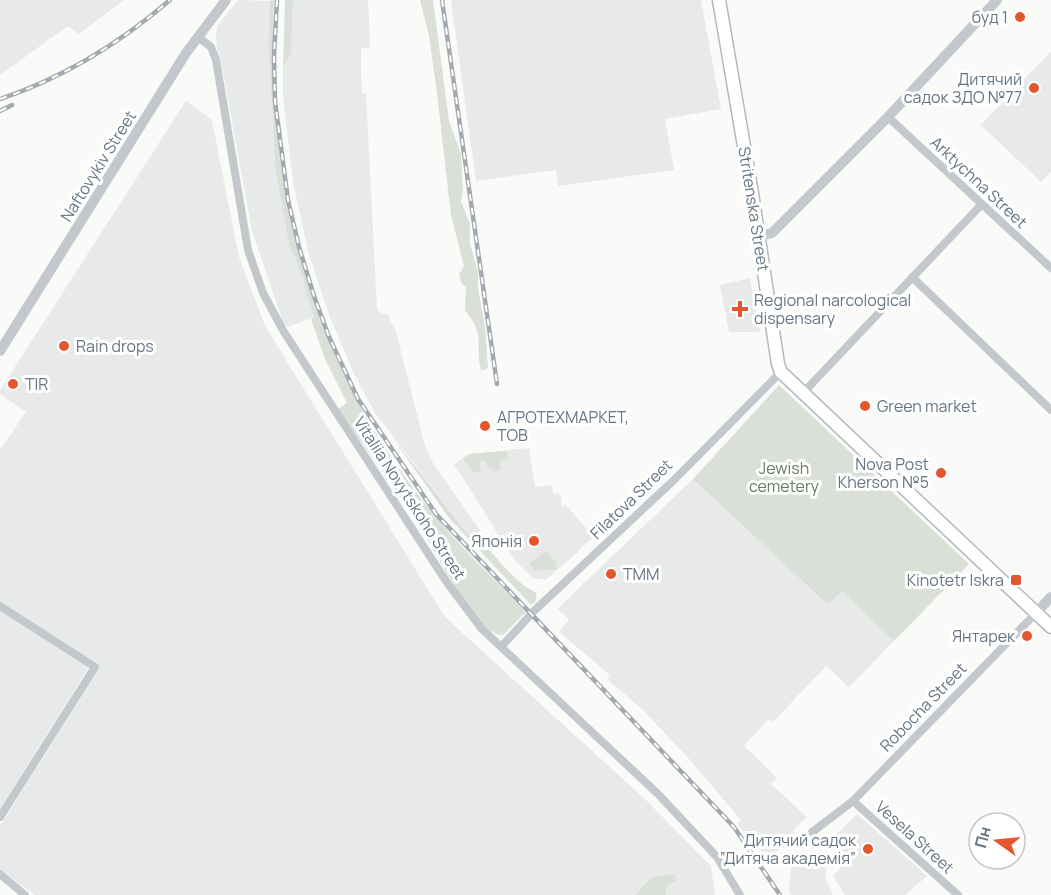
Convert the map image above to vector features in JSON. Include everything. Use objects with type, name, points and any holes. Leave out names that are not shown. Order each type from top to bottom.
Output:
[{"type":"main road","name":"Stritenska Street","points":[[718,0],[781,372]]},
{"type":"main road","points":[[781,372],[1051,627]]},
{"type":"street","name":"Naftovykiv Street","points":[[0,351],[186,53],[226,0]]},
{"type":"street","points":[[759,236],[772,233],[888,117],[998,0]]},
{"type":"street","name":"Vitaliia Novytskoho Street","points":[[198,37],[207,43],[214,53],[246,240],[262,293],[284,332],[448,584],[475,621],[658,794],[717,857],[741,895]]},
{"type":"street","name":"Arktychna Street","points":[[888,117],[1051,268]]},
{"type":"street","points":[[803,393],[981,205]]},
{"type":"street","points":[[912,278],[1051,411]]},
{"type":"street","name":"Filatova Street","points":[[501,647],[534,611],[674,480],[781,372]]},
{"type":"street","name":"Robocha Street","points":[[811,833],[853,801],[1051,597]]},
{"type":"street","points":[[0,606],[94,667],[0,817]]},
{"type":"street","name":"Vesela Street","points":[[853,801],[958,895]]},
{"type":"street","points":[[0,874],[26,895]]},
{"type":"shaded area","points":[[0,0],[124,0],[79,34],[68,26],[0,75]]},
{"type":"shaded area","points":[[238,0],[271,1],[272,118],[275,167],[289,245],[298,264],[314,317],[288,327],[283,322],[252,231],[217,48],[218,25]]},
{"type":"shaded area","points":[[293,0],[368,0],[370,47],[361,49],[361,75],[362,93],[366,93],[377,309],[382,314],[387,314],[396,332],[425,446],[433,463],[483,535],[474,542],[375,413],[355,376],[329,315],[308,251],[293,182],[283,97],[283,68],[291,53]]},
{"type":"shaded area","points":[[451,0],[701,0],[721,109],[665,119],[674,170],[558,186],[556,170],[476,181]]},
{"type":"shaded area","name":"Дитячий садок ЗДО №77","points":[[1051,51],[1051,172],[1041,182],[981,125]]},
{"type":"shaded area","points":[[186,101],[212,120],[239,257],[265,326],[445,617],[647,801],[711,866],[715,895],[35,895],[0,869],[0,826],[100,667],[0,602],[0,450],[26,412],[0,394],[0,390]]},
{"type":"shaded area","name":"Regional narcological dispensary","points":[[750,278],[760,332],[729,332],[720,285]]},
{"type":"shaded area","points":[[529,448],[535,487],[552,485],[553,494],[560,493],[562,507],[566,505],[594,537],[546,580],[533,578],[515,561],[454,464],[469,454]]},
{"type":"shaded area","points":[[693,479],[828,605],[842,591],[894,641],[849,687],[826,666],[773,722],[769,719],[744,746],[777,778],[771,784],[807,817],[794,829],[792,842],[768,856],[750,842],[737,823],[741,820],[691,761],[644,711],[607,679],[610,675],[559,632],[569,619],[557,609]]},
{"type":"shaded area","points":[[0,609],[89,667],[0,809]]},
{"type":"shaded area","name":"Дитячий садок ”Дитяча академія”","points":[[857,814],[927,876],[905,895],[845,895],[833,876],[849,858],[831,839]]},
{"type":"shaded area","points":[[792,855],[816,858],[827,869],[825,877],[833,895],[791,895],[789,891]]},
{"type":"green space","points":[[270,0],[274,0],[273,70],[278,139],[288,207],[304,272],[327,335],[355,397],[391,456],[444,526],[526,612],[503,635],[493,632],[469,607],[419,525],[338,409],[347,403],[325,359],[311,319],[314,317],[298,264],[289,245],[275,167],[269,47]]},
{"type":"green space","points":[[285,0],[293,0],[291,53],[283,68]]},
{"type":"green space","points":[[420,0],[433,0],[449,121],[461,154],[463,191],[461,201],[470,224],[470,244],[478,272],[478,289],[485,326],[488,368],[481,371],[478,334],[472,319],[465,310],[466,287],[461,283],[459,274],[464,266],[451,215],[429,36]]},
{"type":"green space","name":"Jewish cemetery","points":[[779,385],[969,564],[894,641],[842,591],[828,605],[693,479]]},
{"type":"green space","points":[[392,437],[474,542],[479,538],[507,570],[523,585],[536,593],[536,600],[533,604],[531,605],[449,518]]},
{"type":"green space","points":[[507,451],[508,458],[500,461],[500,469],[495,472],[487,466],[485,460],[479,463],[481,471],[474,473],[463,458],[469,454]]},
{"type":"green space","points":[[546,551],[557,563],[556,569],[533,571],[530,563]]},
{"type":"green space","points":[[674,874],[677,880],[667,886],[665,895],[635,895],[651,878]]},
{"type":"railway","points":[[0,99],[46,81],[90,58],[131,31],[170,0]]},
{"type":"railway","points":[[277,0],[274,56],[275,101],[288,200],[314,296],[329,337],[358,399],[436,514],[734,827],[780,895]]},
{"type":"railway","points":[[442,0],[497,384]]},
{"type":"railway","points":[[0,111],[12,105]]},
{"type":"place","name":"буд 1","points":[[1020,17]]},
{"type":"place","name":"Дитячий садок ЗДО №77","points":[[1034,88]]},
{"type":"place","name":"Regional narcological dispensary","points":[[740,309]]},
{"type":"place","name":"Rain drops","points":[[64,346]]},
{"type":"place","name":"TIR","points":[[13,384]]},
{"type":"place","name":"Green market","points":[[865,406]]},
{"type":"place","name":"АГРОТЕХМАРКЕТ, ТОВ","points":[[485,426]]},
{"type":"place","name":"Nova Post Kherson №5","points":[[941,473]]},
{"type":"place","name":"Японія","points":[[534,541]]},
{"type":"place","name":"TMM","points":[[611,574]]},
{"type":"place","name":"Kinotetr Iskra","points":[[1016,580]]},
{"type":"place","name":"Янтарек","points":[[1027,636]]},
{"type":"place","name":"Дитячий садок ”Дитяча академія”","points":[[868,849]]}]
